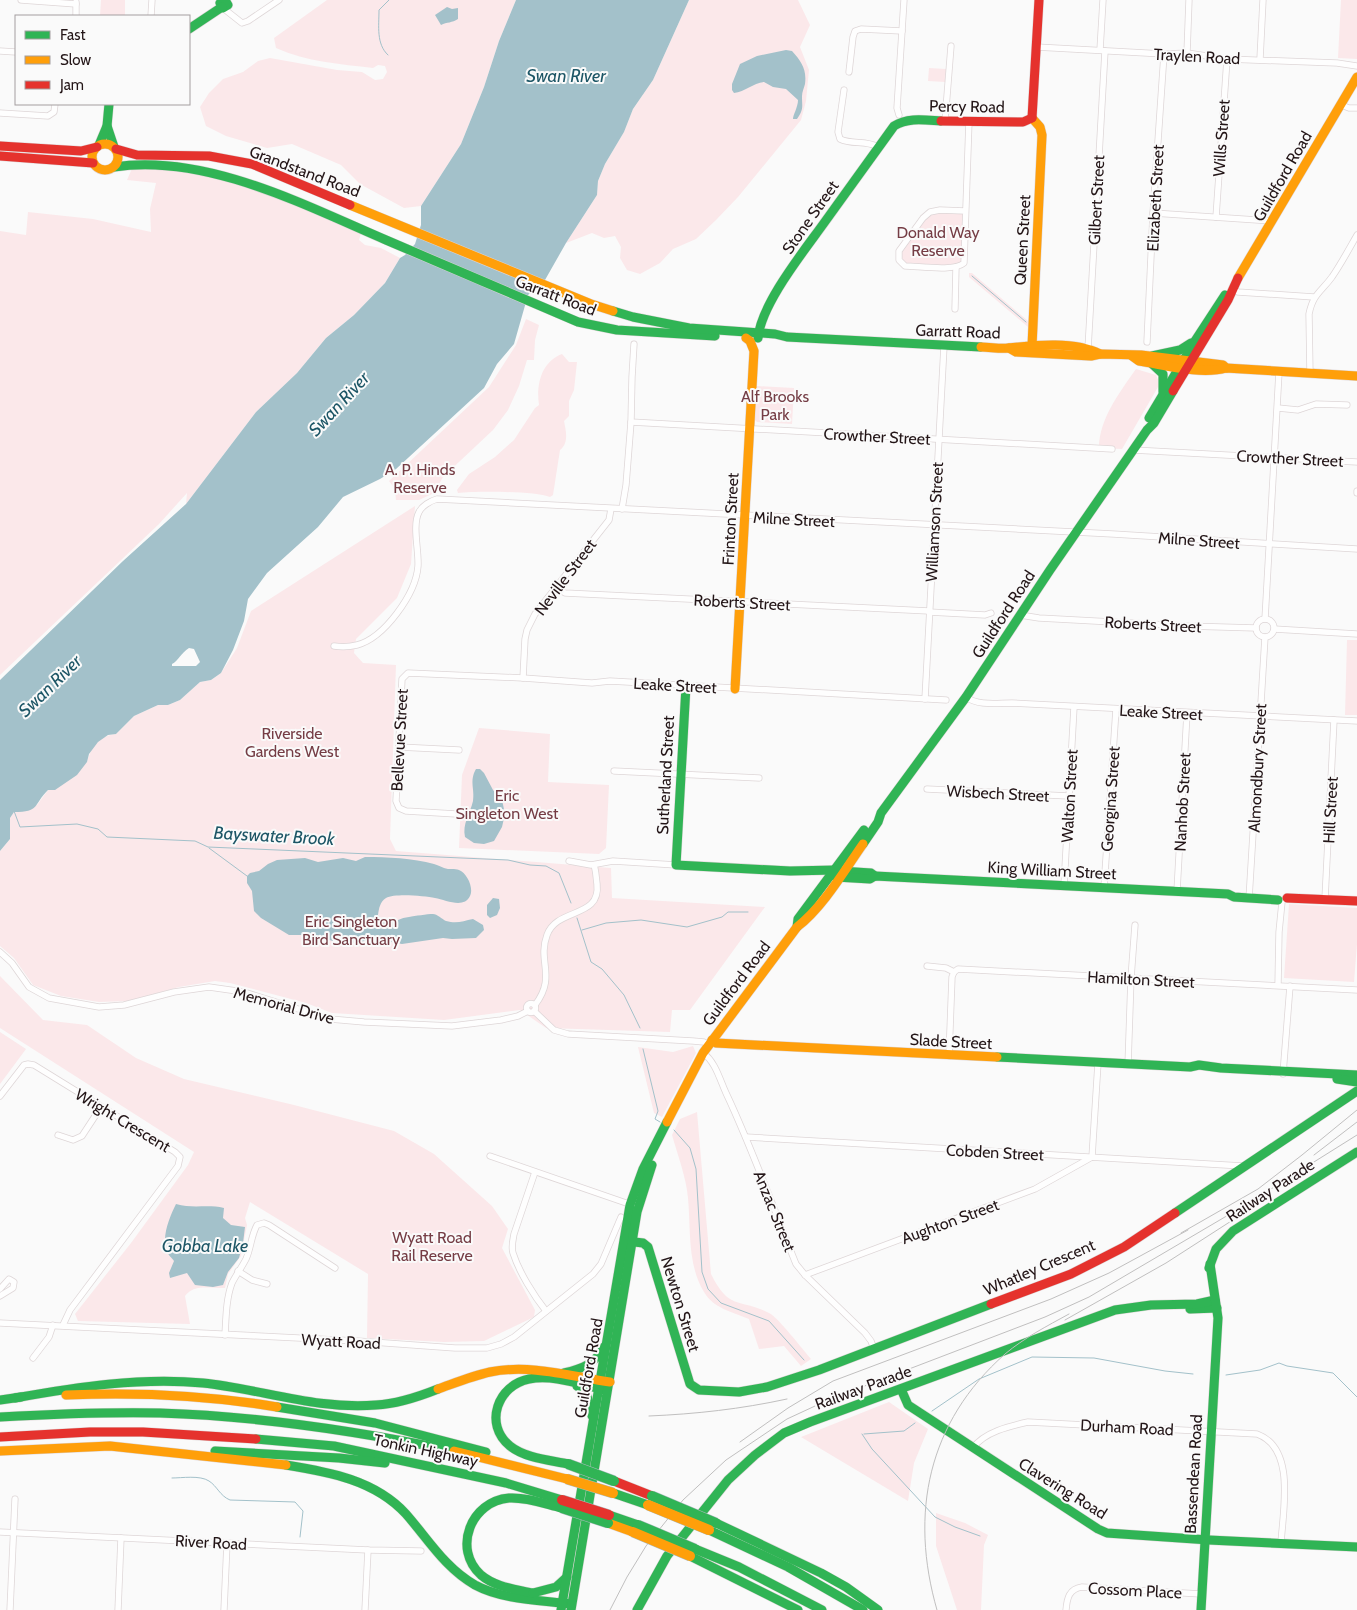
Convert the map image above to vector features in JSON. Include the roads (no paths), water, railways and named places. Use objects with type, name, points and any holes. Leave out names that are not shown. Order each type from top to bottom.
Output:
[{"type":"main road","points":[[1030,119],[1031,103],[1033,101],[1039,0]]},
{"type":"main road","points":[[190,28],[224,4]]},
{"type":"main road","name":"Guildford Road","points":[[1147,430],[1147,422],[1162,396],[1186,364],[1228,300],[1232,289],[1357,77]]},
{"type":"main road","points":[[93,163],[92,154],[98,146],[107,126],[109,105]]},
{"type":"main road","name":"Percy Road","points":[[899,119],[1023,122],[1030,119]]},
{"type":"main road","name":"Stone Street","points":[[761,337],[763,317],[789,272],[899,119]]},
{"type":"main road","name":"Queen Street","points":[[1030,119],[1042,135],[1032,346]]},
{"type":"main road","points":[[0,156],[93,163],[102,170],[110,170],[119,158],[107,126]]},
{"type":"main road","points":[[0,146],[81,151],[107,144],[115,148]]},
{"type":"main road","name":"Grandstand Road","points":[[115,148],[137,155],[209,156],[252,164],[392,222]]},
{"type":"main road","name":"Grandstand Road","points":[[114,167],[134,164],[184,168],[225,176],[264,188],[385,239]]},
{"type":"main road","name":"Garratt Road","points":[[392,222],[611,311],[689,328],[761,337]]},
{"type":"main road","name":"Garratt Road","points":[[385,239],[578,322],[618,330],[746,338],[775,334],[787,337],[1009,348],[1016,352],[1132,356],[1186,364],[1222,365],[1226,368],[1357,376]]},
{"type":"main road","name":"Guildford Road","points":[[837,874],[861,848],[878,822],[881,813],[966,697],[1074,534],[1147,430],[1154,423],[1186,364],[1195,341],[1222,297],[1232,289]]},
{"type":"main road","points":[[754,351],[761,337]]},
{"type":"main road","points":[[746,338],[750,341],[754,351]]},
{"type":"main road","points":[[1162,396],[1162,374],[1151,359],[1180,350],[1195,341]]},
{"type":"main road","name":"Garratt Road","points":[[1009,348],[1015,345],[1088,349],[1100,354]]},
{"type":"main road","name":"Frinton Street","points":[[735,689],[754,351]]},
{"type":"main road","name":"Sutherland Street","points":[[676,865],[686,686]]},
{"type":"main road","name":"Guildford Road","points":[[567,1604],[634,1206],[643,1169],[708,1046],[797,927],[805,922],[873,818],[881,813]]},
{"type":"main road","points":[[861,848],[857,864],[864,872]]},
{"type":"main road","name":"King William Street","points":[[676,865],[803,872],[809,875],[871,872],[875,876]]},
{"type":"main road","name":"King William Street","points":[[837,874],[870,879],[875,876],[1177,891],[1228,894],[1234,897],[1250,896],[1282,899],[1357,901]]},
{"type":"main road","name":"Slade Street","points":[[708,1046],[716,1043],[1190,1067],[1198,1070],[1240,1073],[1283,1072],[1357,1075]]},
{"type":"main road","name":"Slade Street","points":[[1283,1072],[1357,1082]]},
{"type":"main road","name":"Whatley Crescent","points":[[699,1390],[738,1392],[767,1388],[1071,1274],[1124,1247],[1357,1091]]},
{"type":"main road","name":"Railway Parade","points":[[637,1610],[673,1549],[728,1480],[755,1455],[784,1433],[1116,1310],[1151,1305],[1181,1308],[1214,1305],[1210,1264],[1216,1249],[1233,1232],[1357,1152]]},
{"type":"main road","name":"Guildford Road","points":[[567,1604],[568,1575],[593,1419],[605,1385],[609,1337],[628,1242]]},
{"type":"main road","name":"Newton Street","points":[[628,1242],[644,1243],[648,1246],[690,1384],[699,1390]]},
{"type":"main road","name":"Bassendean Road","points":[[1200,1610],[1216,1340],[1214,1335],[1214,1305]]},
{"type":"main road","points":[[558,1374],[592,1364],[600,1356],[609,1337]]},
{"type":"main road","points":[[15,1398],[106,1384],[169,1381],[205,1383],[320,1403],[370,1406],[409,1399],[489,1372],[526,1369],[538,1369],[605,1385]]},
{"type":"main road","points":[[605,1385],[573,1384],[530,1379],[517,1383],[501,1396],[494,1415],[496,1427],[499,1434],[510,1446],[526,1454],[568,1464],[614,1481],[650,1501]]},
{"type":"main road","points":[[573,1384],[586,1392],[593,1419]]},
{"type":"main road","name":"Clavering Road","points":[[901,1389],[908,1405],[1098,1529],[1107,1533],[1204,1540],[1357,1547]]},
{"type":"main road","name":"Tonkin Highway","points":[[0,1400],[117,1393],[208,1398],[271,1406],[375,1423],[508,1457],[531,1469]]},
{"type":"main road","name":"Tonkin Highway","points":[[0,1417],[110,1412],[174,1413],[319,1426],[397,1439],[531,1469],[613,1493],[650,1501],[713,1527],[863,1610]]},
{"type":"main road","name":"Tonkin Highway","points":[[0,1437],[143,1432],[234,1437],[334,1446],[506,1483],[635,1528],[692,1552],[739,1567],[822,1610]]},
{"type":"main road","points":[[0,1451],[110,1446],[300,1466],[332,1473],[374,1488],[405,1513],[460,1576],[489,1591],[503,1595],[534,1596],[557,1587],[563,1583],[568,1575]]},
{"type":"main road","points":[[130,1448],[234,1451],[339,1458],[444,1470]]},
{"type":"main road","points":[[562,1504],[507,1498],[486,1506],[478,1513],[468,1528],[466,1537],[467,1554],[480,1575],[500,1585],[567,1604]]},
{"type":"main road","points":[[713,1527],[821,1573],[846,1587],[878,1610]]},
{"type":"main road","points":[[692,1552],[798,1610]]},
{"type":"main road","points":[[534,1596],[548,1606],[550,1610]]},
{"type":"street","points":[[22,0],[76,2],[76,15]]},
{"type":"street","points":[[151,15],[152,0]]},
{"type":"street","points":[[224,4],[238,20],[248,22],[279,0]]},
{"type":"street","points":[[899,119],[897,108],[904,0]]},
{"type":"street","name":"Gilbert Street","points":[[1088,349],[1103,0]]},
{"type":"street","points":[[1187,54],[1189,0]]},
{"type":"street","points":[[1260,59],[1263,0]]},
{"type":"street","points":[[849,72],[855,31],[861,29],[902,31]]},
{"type":"street","points":[[945,121],[950,46]]},
{"type":"street","name":"Traylen Road","points":[[1036,47],[1187,54],[1227,59],[1337,63],[1357,66]]},
{"type":"street","points":[[0,51],[15,52]]},
{"type":"street","name":"Elizabeth Street","points":[[1147,342],[1153,213],[1164,54]]},
{"type":"street","name":"Wills Street","points":[[1216,217],[1227,59]]},
{"type":"street","points":[[844,90],[838,132],[840,139],[845,142],[870,143],[878,147]]},
{"type":"street","points":[[0,114],[48,116],[54,112],[55,105]]},
{"type":"street","points":[[1341,105],[1357,108]]},
{"type":"street","points":[[965,211],[940,210],[930,212],[923,218],[900,251],[900,260],[905,266],[956,267],[964,262],[969,121]]},
{"type":"street","points":[[1153,213],[1272,221]]},
{"type":"street","points":[[1310,374],[1309,314],[1314,297],[1332,276],[1357,235]]},
{"type":"street","points":[[955,309],[956,267]]},
{"type":"street","points":[[1232,289],[1238,292],[1314,297]]},
{"type":"street","points":[[622,509],[626,485],[631,422],[634,344]]},
{"type":"street","name":"Williamson Street","points":[[925,699],[944,346]]},
{"type":"street","points":[[1265,619],[1279,372]]},
{"type":"street","points":[[1278,408],[1298,410],[1316,404],[1347,405]]},
{"type":"street","name":"Crowther Street","points":[[631,422],[1112,449]]},
{"type":"street","name":"Crowther Street","points":[[1134,450],[1357,462]]},
{"type":"street","name":"Milne Street","points":[[334,646],[356,645],[366,642],[402,607],[410,594],[418,569],[416,523],[419,512],[430,502],[437,499],[1074,534],[1113,534],[1357,549]]},
{"type":"street","name":"Neville Street","points":[[523,678],[525,639],[535,614],[609,520],[611,509]]},
{"type":"street","name":"Roberts Street","points":[[555,587],[565,592],[985,615],[991,613]]},
{"type":"street","name":"Roberts Street","points":[[1020,615],[1039,618],[1256,628]]},
{"type":"street","points":[[1265,619],[1271,621],[1274,628],[1270,636],[1265,637],[1259,635],[1256,628],[1259,621],[1265,619]]},
{"type":"street","points":[[1274,628],[1357,634]]},
{"type":"street","name":"Almondbury Street","points":[[1250,896],[1265,637]]},
{"type":"street","name":"Leake Street","points":[[405,674],[411,672],[592,683],[610,681],[946,700]]},
{"type":"street","name":"Bellevue Street","points":[[405,674],[402,679],[396,801],[399,808],[406,811],[456,814]]},
{"type":"street","name":"Leake Street","points":[[966,697],[974,702],[1357,721]]},
{"type":"street","name":"Walton Street","points":[[1064,886],[1074,707]]},
{"type":"street","name":"Georgina Street","points":[[1104,888],[1116,709]]},
{"type":"street","name":"Nanhob Street","points":[[1177,891],[1187,713]]},
{"type":"street","name":"Hill Street","points":[[1326,899],[1334,720]]},
{"type":"street","points":[[399,747],[459,750]]},
{"type":"street","points":[[614,771],[759,778]]},
{"type":"street","name":"Wisbech Street","points":[[927,789],[1069,796]]},
{"type":"street","name":"King William Street","points":[[569,861],[594,865],[613,861],[676,865]]},
{"type":"street","points":[[532,1009],[543,993],[546,984],[545,943],[549,930],[559,920],[585,909],[594,900],[598,890],[594,865]]},
{"type":"street","points":[[1278,985],[1282,899]]},
{"type":"street","points":[[1128,1065],[1131,978],[1136,925]]},
{"type":"street","name":"Memorial Drive","points":[[0,952],[12,963],[29,988],[49,998],[99,1006],[124,1005],[174,992],[209,987],[244,992],[330,1019],[364,1022],[452,1026],[501,1020],[518,1016],[532,1009]]},
{"type":"street","name":"Hamilton Street","points":[[927,966],[946,968],[954,972],[958,969],[1357,990]]},
{"type":"street","points":[[949,1056],[952,976],[954,972]]},
{"type":"street","points":[[1283,1072],[1290,986]]},
{"type":"street","name":"Slade Street","points":[[532,1009],[554,1030],[568,1034],[693,1041],[704,1042],[708,1046]]},
{"type":"street","name":"Anzac Street","points":[[708,1046],[708,1056],[746,1138],[796,1264],[865,1333],[874,1349]]},
{"type":"street","points":[[1092,1157],[1098,1063]]},
{"type":"street","name":"Wright Crescent","points":[[0,1096],[19,1070],[28,1064],[34,1065],[175,1152],[180,1157],[178,1166],[70,1310],[63,1325]]},
{"type":"street","points":[[58,1135],[73,1140],[82,1136],[101,1107]]},
{"type":"street","name":"Cobden Street","points":[[746,1138],[1245,1166]]},
{"type":"street","points":[[490,1156],[634,1206]]},
{"type":"street","name":"Aughton Street","points":[[805,1275],[1035,1189],[1092,1157]]},
{"type":"street","points":[[536,1172],[512,1244],[513,1253],[535,1296],[546,1311]]},
{"type":"street","name":"Wyatt Road","points":[[0,1323],[358,1341],[455,1348],[487,1348],[501,1344],[514,1337],[593,1274],[601,1264],[621,1217]]},
{"type":"street","points":[[225,1335],[227,1300],[238,1271],[246,1260],[251,1245],[252,1232],[256,1225],[264,1223],[335,1268]]},
{"type":"street","points":[[238,1271],[252,1280],[267,1284]]},
{"type":"street","points":[[0,1290],[9,1279],[14,1282],[13,1288],[0,1296]]},
{"type":"street","points":[[33,1358],[49,1337],[53,1325]]},
{"type":"street","name":"Durham Road","points":[[973,1448],[986,1437],[1012,1426],[1028,1422],[1257,1434],[1266,1437],[1276,1448],[1283,1464],[1284,1496],[1281,1543]]},
{"type":"street","points":[[10,1610],[15,1499]]},
{"type":"street","name":"River Road","points":[[0,1532],[421,1551]]},
{"type":"street","points":[[118,1610],[121,1538]]},
{"type":"street","points":[[224,1610],[227,1543]]},
{"type":"street","points":[[365,1610],[368,1550]]},
{"type":"street","name":"Cossom Place","points":[[1066,1610],[1067,1598],[1071,1592],[1076,1588],[1082,1587],[1201,1594]]},
{"type":"water","name":"Swan River","points":[[516,0],[689,0],[653,80],[633,109],[624,132],[605,164],[598,181],[597,195],[545,280],[528,295],[514,344],[497,364],[484,388],[396,469],[343,497],[318,527],[267,573],[248,599],[244,621],[233,650],[221,673],[211,680],[200,682],[180,700],[168,705],[158,705],[134,716],[116,734],[108,735],[98,742],[77,775],[55,790],[48,790],[32,809],[14,812],[10,818],[10,839],[0,851],[0,680],[123,561],[186,504],[256,412],[297,373],[326,338],[354,315],[385,283],[400,258],[415,244],[421,225],[421,206],[461,144],[484,87],[499,41]],"holes":[[[189,648],[194,649],[200,662],[196,666],[172,666],[186,650]]]},
{"type":"water","points":[[447,7],[452,9],[458,8],[458,19],[441,25],[435,15]]},
{"type":"water","points":[[786,50],[792,51],[798,58],[805,74],[802,108],[797,119],[793,119],[798,100],[786,89],[773,87],[764,82],[734,93],[732,90],[732,84],[740,64],[757,56]]},
{"type":"water","points":[[476,769],[480,769],[484,773],[493,790],[502,800],[505,814],[502,827],[494,841],[484,844],[474,843],[465,837],[464,832],[465,823],[473,801],[473,777]]},
{"type":"water","points":[[365,857],[409,859],[434,864],[446,869],[457,869],[465,874],[470,885],[470,896],[464,902],[459,903],[417,896],[390,896],[381,903],[379,908],[378,915],[385,922],[433,914],[450,922],[473,919],[483,925],[484,930],[476,938],[443,938],[402,944],[375,939],[355,943],[333,941],[312,935],[289,935],[261,918],[254,911],[252,891],[247,883],[247,876],[250,873],[259,871],[268,864],[277,860],[305,858],[318,862],[343,858],[356,861]]},
{"type":"water","points":[[493,898],[499,899],[500,908],[497,915],[490,918],[487,915],[487,905]]},
{"type":"water","name":"Gobba Lake","points":[[176,1204],[224,1208],[223,1218],[231,1225],[245,1227],[239,1258],[228,1272],[223,1285],[213,1287],[195,1285],[187,1273],[170,1278],[169,1273],[174,1261],[165,1245],[165,1239],[169,1220]]},
{"type":"waterway","points":[[388,55],[384,51],[380,40],[379,10],[389,0]]},
{"type":"waterway","points":[[972,276],[1026,322]]},
{"type":"waterway","name":"Bayswater Brook","points":[[14,811],[20,827],[77,824],[98,829],[107,837],[195,841],[208,847],[508,860],[530,865],[546,866],[559,873],[571,903]]},
{"type":"waterway","points":[[209,848],[247,876]]},
{"type":"waterway","points":[[582,930],[606,923],[641,920],[687,927],[722,917],[728,912],[748,912]]},
{"type":"waterway","name":"Bayswater Brook","points":[[577,918],[591,962],[602,969],[624,995],[640,1028]]},
{"type":"waterway","name":"Bayswater Brook","points":[[643,1049],[658,1111],[655,1119],[660,1122]]},
{"type":"waterway","name":"Bayswater Brook","points":[[674,1130],[690,1148],[696,1169],[702,1272],[708,1289],[721,1303],[769,1321],[804,1360]]},
{"type":"waterway","points":[[932,1411],[979,1379],[1032,1357],[1094,1358],[1165,1371],[1193,1374]]},
{"type":"waterway","points":[[1226,1375],[1260,1370],[1279,1363],[1333,1373],[1357,1397]]},
{"type":"waterway","points":[[864,1434],[904,1431],[915,1423]]},
{"type":"waterway","points":[[862,1434],[872,1449],[935,1517],[980,1536]]},
{"type":"waterway","points":[[172,1478],[196,1477],[205,1479],[230,1500],[295,1502],[303,1511],[300,1537]]},
{"type":"railway","points":[[1181,1233],[1258,1189],[1357,1110]]},
{"type":"railway","points":[[1314,1155],[1357,1122]]},
{"type":"railway","points":[[610,1610],[646,1546],[683,1500],[726,1460],[787,1419],[828,1400],[1045,1317],[1089,1297],[1247,1204],[1357,1135]]},
{"type":"railway","points":[[1065,1320],[1166,1263],[1239,1216]]},
{"type":"railway","points":[[740,1442],[788,1408],[833,1381],[1051,1299],[1109,1273],[1188,1230]]},
{"type":"railway","points":[[937,1610],[929,1574],[925,1539],[926,1504],[932,1471],[942,1439],[958,1409],[979,1381],[1005,1354],[1028,1337],[1069,1314]]},
{"type":"railway","points":[[649,1416],[753,1406],[787,1399]]},
{"type":"park label","name":"Donald Way Reserve","points":[[938,241]]},
{"type":"park label","name":"Alf Brooks Park","points":[[775,405]]},
{"type":"park label","name":"A. P. Hinds Reserve","points":[[420,478]]},
{"type":"park label","name":"Riverside Gardens West","points":[[292,742]]},
{"type":"park label","name":"Eric Singleton West","points":[[507,804]]},
{"type":"park label","name":"Eric Singleton Bird Sanctuary","points":[[351,930]]},
{"type":"park label","name":"Wyatt Road Rail Reserve","points":[[432,1246]]}]
